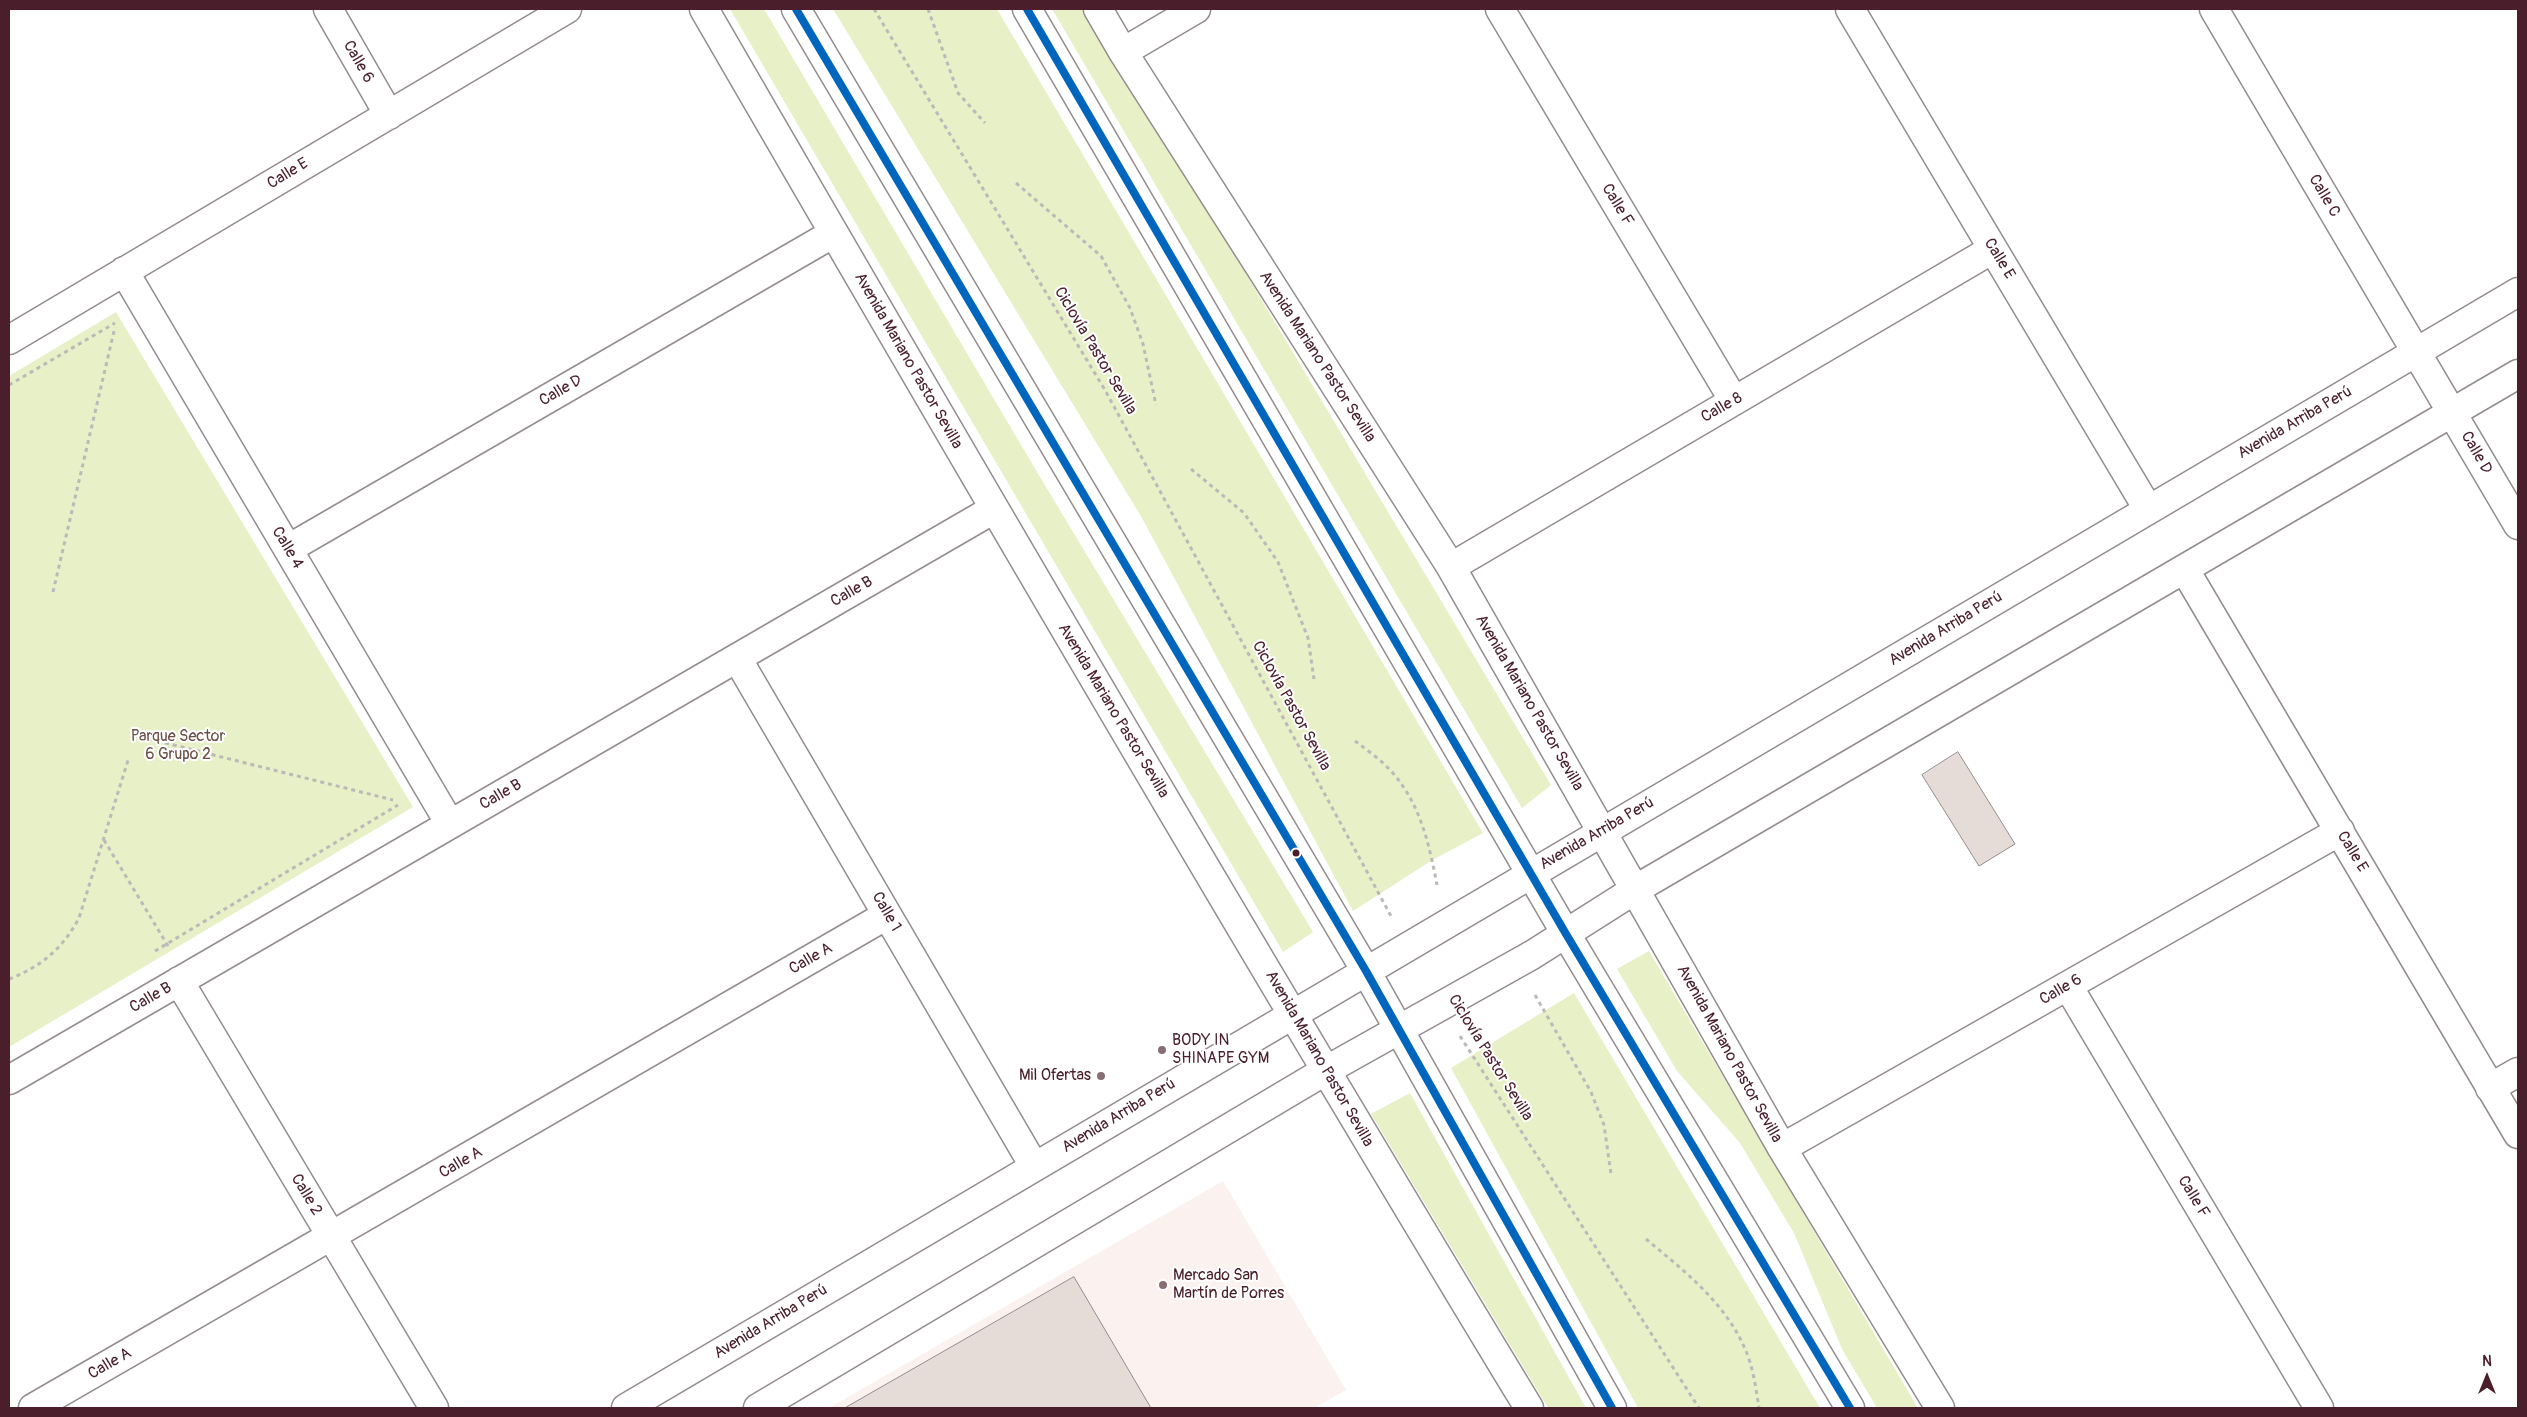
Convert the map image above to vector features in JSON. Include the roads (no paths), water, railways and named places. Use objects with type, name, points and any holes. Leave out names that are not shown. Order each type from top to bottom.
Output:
[{"type":"street","name":"Calle 6","points":[[328,9],[389,115]]},
{"type":"street","name":"Calle E","points":[[9,340],[127,277],[389,115],[567,9]]},
{"type":"street","name":"Avenida Mariano Pastor Sevilla","points":[[704,9],[994,510],[1292,1014],[1324,1072],[1529,1408]]},
{"type":"street","points":[[796,9],[1400,1029],[1612,1408]]},
{"type":"street","points":[[1027,9],[1530,873],[1850,1408]]},
{"type":"street","name":"Avenida Mariano Pastor Sevilla","points":[[1098,9],[1123,52],[1451,567],[1782,1148],[1940,1408]]},
{"type":"street","points":[[1123,52],[1196,9]]},
{"type":"street","name":"Calle F","points":[[1500,9],[1734,401]]},
{"type":"street","name":"Calle E","points":[[1850,9],[2148,510]]},
{"type":"street","name":"Calle C","points":[[2214,9],[2434,382]]},
{"type":"street","name":"Calle D","points":[[288,549],[834,233]]},
{"type":"street","name":"Calle 8","points":[[1451,567],[1993,249]]},
{"type":"street","name":"Calle 4","points":[[127,277],[450,824]]},
{"type":"street","name":"Avenida Arriba Perú","points":[[626,1408],[1530,873],[2518,292]]},
{"type":"street","points":[[758,1408],[1324,1072],[1443,1007],[1566,934],[1636,889],[2518,374]]},
{"type":"street","name":"Calle D","points":[[2434,382],[2518,525]]},
{"type":"street","name":"Calle B","points":[[9,1080],[994,510]]},
{"type":"street","name":"Calle E","points":[[2185,570],[2518,1134]]},
{"type":"street","name":"Calle 1","points":[[738,658],[1034,1166]]},
{"type":"street","name":"Calle 6","points":[[1782,1148],[2340,831]]},
{"type":"street","name":"Calle A","points":[[33,1408],[887,915]]},
{"type":"street","name":"Calle 2","points":[[183,979],[331,1236],[434,1408]]},
{"type":"street","name":"Calle F","points":[[2068,986],[2319,1408]]},
{"type":"street","points":[[2490,1088],[2518,1072]]},
{"type":"place","name":"BODY IN SHINAPE GYM","points":[[1162,1050]]},
{"type":"place","name":"Mil Ofertas","points":[[1101,1076]]},
{"type":"place","name":"Mercado San Martín de Porres","points":[[1163,1285]]},
{"type":"park label","name":"Parque Sector 6 Grupo 2","points":[[178,746]]}]
